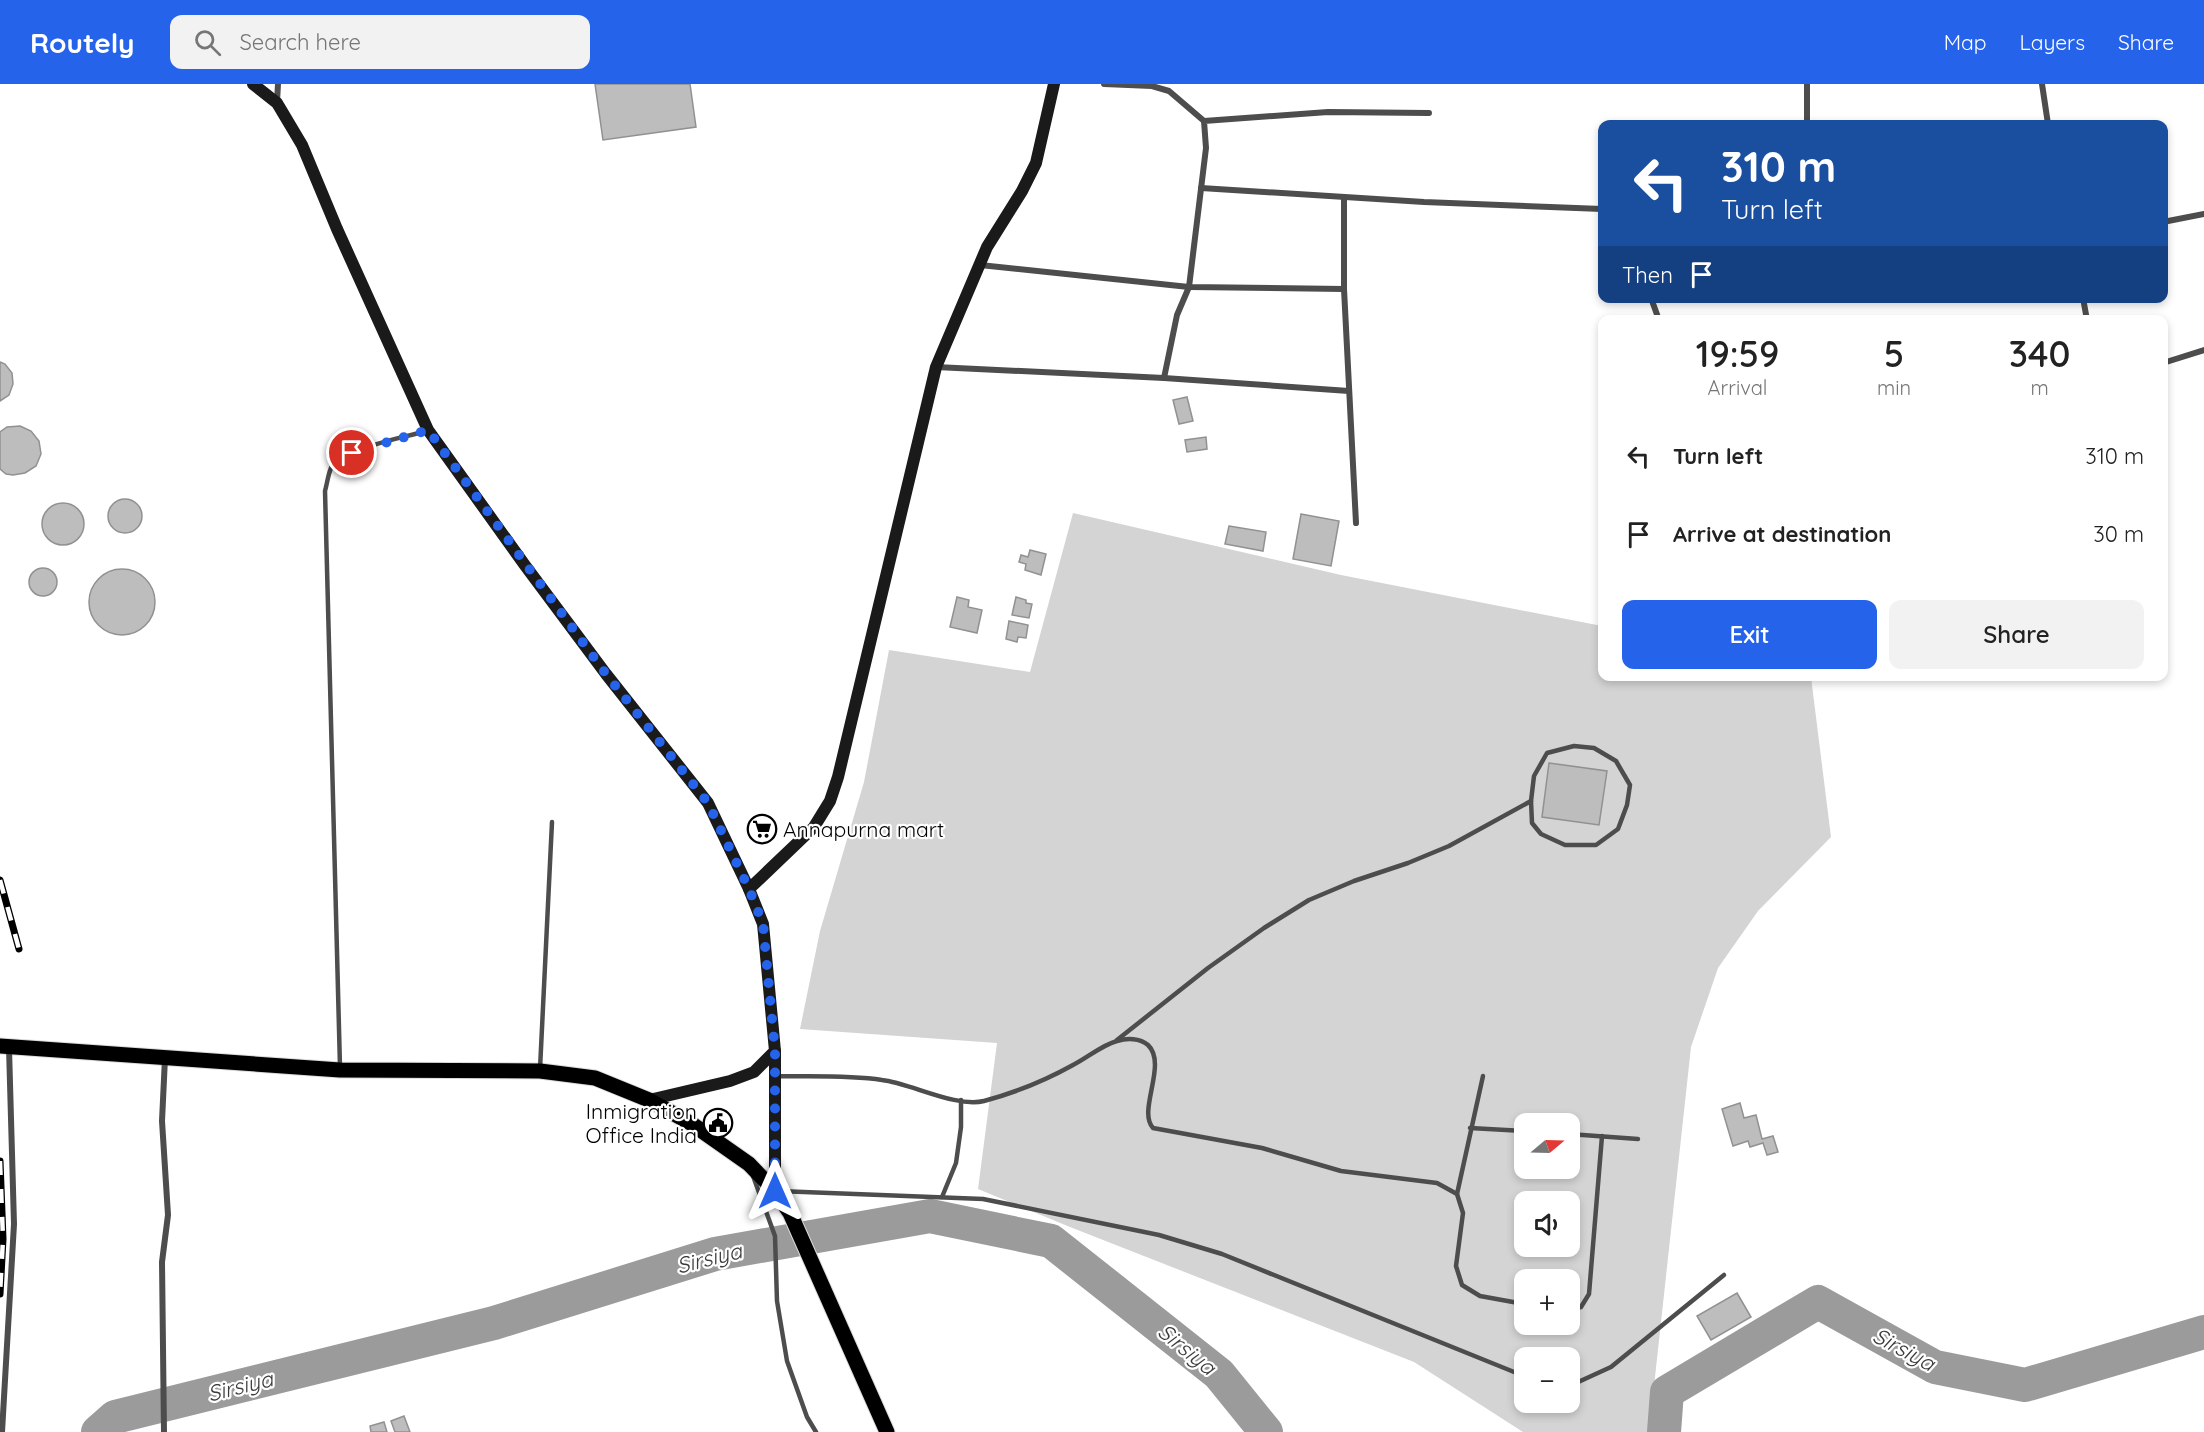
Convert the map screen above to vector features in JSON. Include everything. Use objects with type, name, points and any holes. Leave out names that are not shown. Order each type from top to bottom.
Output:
[{"type":"main road","points":[[5,1046],[340,1070],[540,1071],[595,1078],[649,1100],[692,1124],[748,1164],[775,1191],[790,1213],[887,1432]]},
{"type":"street","points":[[253,84],[277,103],[302,145],[337,229],[428,430],[606,674],[708,803],[749,889],[763,924],[775,1051],[775,1191]]},
{"type":"street","points":[[277,103],[278,84]]},
{"type":"street","points":[[749,889],[814,827],[830,801],[838,777],[936,367],[979,265],[1036,164],[1054,84]]},
{"type":"street","points":[[1104,84],[1152,86],[1169,91],[1204,121],[1328,112],[1429,113]]},
{"type":"street","points":[[1807,84],[1807,120]]},
{"type":"street","points":[[2042,84],[2047,120]]},
{"type":"street","points":[[1164,378],[1177,315],[1189,287],[1206,148],[1204,121]]},
{"type":"street","points":[[1201,188],[1344,198],[1598,209]]},
{"type":"street","points":[[1344,198],[1344,289],[1356,523]]},
{"type":"street","points":[[2168,221],[2204,214]]},
{"type":"street","points":[[979,265],[1189,287],[1344,289]]},
{"type":"street","points":[[2168,361],[2204,350]]},
{"type":"street","points":[[936,367],[1164,378],[1349,391]]},
{"type":"street","points":[[2,1432],[14,1224],[5,1046]]},
{"type":"street","points":[[649,1100],[738,1078],[753,1072],[775,1051]]},
{"type":"street","points":[[164,1432],[162,1262],[168,1215],[162,1121],[165,1057]]},
{"type":"lane","points":[[340,1070],[325,491],[331,469],[339,460],[352,453],[428,430]]},
{"type":"lane","points":[[1574,746],[1594,748],[1617,761],[1630,785],[1627,806],[1618,829],[1596,844],[1565,845],[1541,834],[1532,823],[1531,801],[1534,776],[1547,753],[1574,746]]},
{"type":"lane","points":[[775,1076],[883,1080],[929,1094],[981,1102],[1025,1086],[1071,1066],[1115,1041],[1208,968],[1264,928],[1309,900],[1449,846],[1531,801]]},
{"type":"lane","points":[[540,1071],[552,822]]},
{"type":"lane","points":[[1115,1041],[1131,1038],[1150,1048],[1154,1067],[1147,1118],[1153,1128],[1262,1148],[1341,1171],[1437,1183],[1457,1194]]},
{"type":"lane","points":[[1483,1076],[1457,1194],[1464,1213],[1456,1266],[1462,1285],[1480,1296],[1514,1302]]},
{"type":"lane","points":[[942,1197],[956,1163],[961,1127],[961,1100]]},
{"type":"lane","points":[[1470,1128],[1514,1130]]},
{"type":"lane","points":[[1580,1135],[1638,1139]]},
{"type":"lane","points":[[1580,1307],[1589,1294],[1602,1136]]},
{"type":"lane","points":[[748,1164],[775,1236],[777,1301],[787,1361],[807,1417],[816,1432]]},
{"type":"lane","points":[[775,1191],[983,1199],[1159,1235],[1222,1254],[1514,1372]]},
{"type":"lane","points":[[1580,1381],[1611,1367],[1724,1275]]},
{"type":"shaded area","points":[[1073,513],[1341,575],[1598,625],[1598,681],[1812,681],[1831,837],[1758,911],[1718,968],[1691,1047],[1649,1432],[1523,1432],[1414,1362],[978,1189],[997,1043],[800,1029],[820,931],[864,782],[889,650],[1030,672]]},
{"type":"building","points":[[595,84],[690,84],[696,127],[603,140]]},
{"type":"building","points":[[0,362],[5,364],[12,373],[13,384],[9,395],[0,401]]},
{"type":"building","points":[[1187,397],[1193,421],[1179,424],[1173,400]]},
{"type":"building","points":[[20,426],[31,431],[39,441],[41,454],[36,466],[25,473],[6,474],[0,469],[0,432],[7,427]]},
{"type":"building","points":[[1206,437],[1207,449],[1187,452],[1185,440]]},
{"type":"building","points":[[125,499],[137,504],[142,516],[137,528],[125,533],[113,528],[108,516],[113,504]]},
{"type":"building","points":[[63,503],[78,509],[84,524],[78,539],[63,545],[48,539],[42,524],[48,509]]},
{"type":"building","points":[[1301,514],[1339,521],[1331,566],[1293,559]]},
{"type":"building","points":[[1229,526],[1266,532],[1263,551],[1225,544]]},
{"type":"building","points":[[1030,550],[1046,554],[1041,575],[1025,570],[1026,564],[1019,562],[1021,555],[1028,557]]},
{"type":"building","points":[[43,568],[53,572],[57,582],[53,592],[43,596],[33,592],[29,582],[33,572]]},
{"type":"building","points":[[116,569],[128,569],[140,574],[150,584],[155,602],[153,615],[140,630],[128,635],[116,635],[104,630],[94,620],[89,608],[89,596],[94,584],[104,574]]},
{"type":"building","points":[[957,597],[969,600],[968,607],[982,610],[977,633],[950,627]]},
{"type":"building","points":[[1016,597],[1032,604],[1029,618],[1012,615]]},
{"type":"building","points":[[1009,621],[1028,625],[1026,638],[1018,637],[1017,642],[1006,639]]},
{"type":"building","points":[[1549,763],[1607,771],[1599,825],[1542,817]]},
{"type":"building","points":[[1740,1103],[1744,1118],[1756,1115],[1762,1139],[1773,1136],[1778,1152],[1767,1155],[1763,1143],[1750,1147],[1748,1141],[1733,1146],[1722,1109]]},
{"type":"building","points":[[1737,1293],[1751,1317],[1711,1340],[1697,1316]]},
{"type":"building","points":[[404,1416],[410,1432],[395,1432],[391,1421]]},
{"type":"building","points":[[384,1422],[387,1432],[371,1432],[370,1426]]},
{"type":"waterway","name":"Sirsiya","points":[[98,1432],[115,1417],[494,1323],[715,1254],[930,1216],[1051,1241],[1219,1374],[1266,1432]]},
{"type":"waterway","name":"Sirsiya","points":[[1664,1432],[1667,1392],[1818,1302],[1935,1367],[2025,1385],[2204,1332]]},
{"type":"railway","points":[[0,880],[19,949]]},
{"type":"railway","points":[[0,1161],[3,1239],[0,1294]]},
{"type":"place","name":"Annapurna mart","points":[[762,829]]},
{"type":"place","name":"Inmigration Office India","points":[[718,1123]]},
{"type":"route","points":[[352,453],[428,430],[606,674],[708,803],[763,924],[775,1051],[775,1191]]}]
